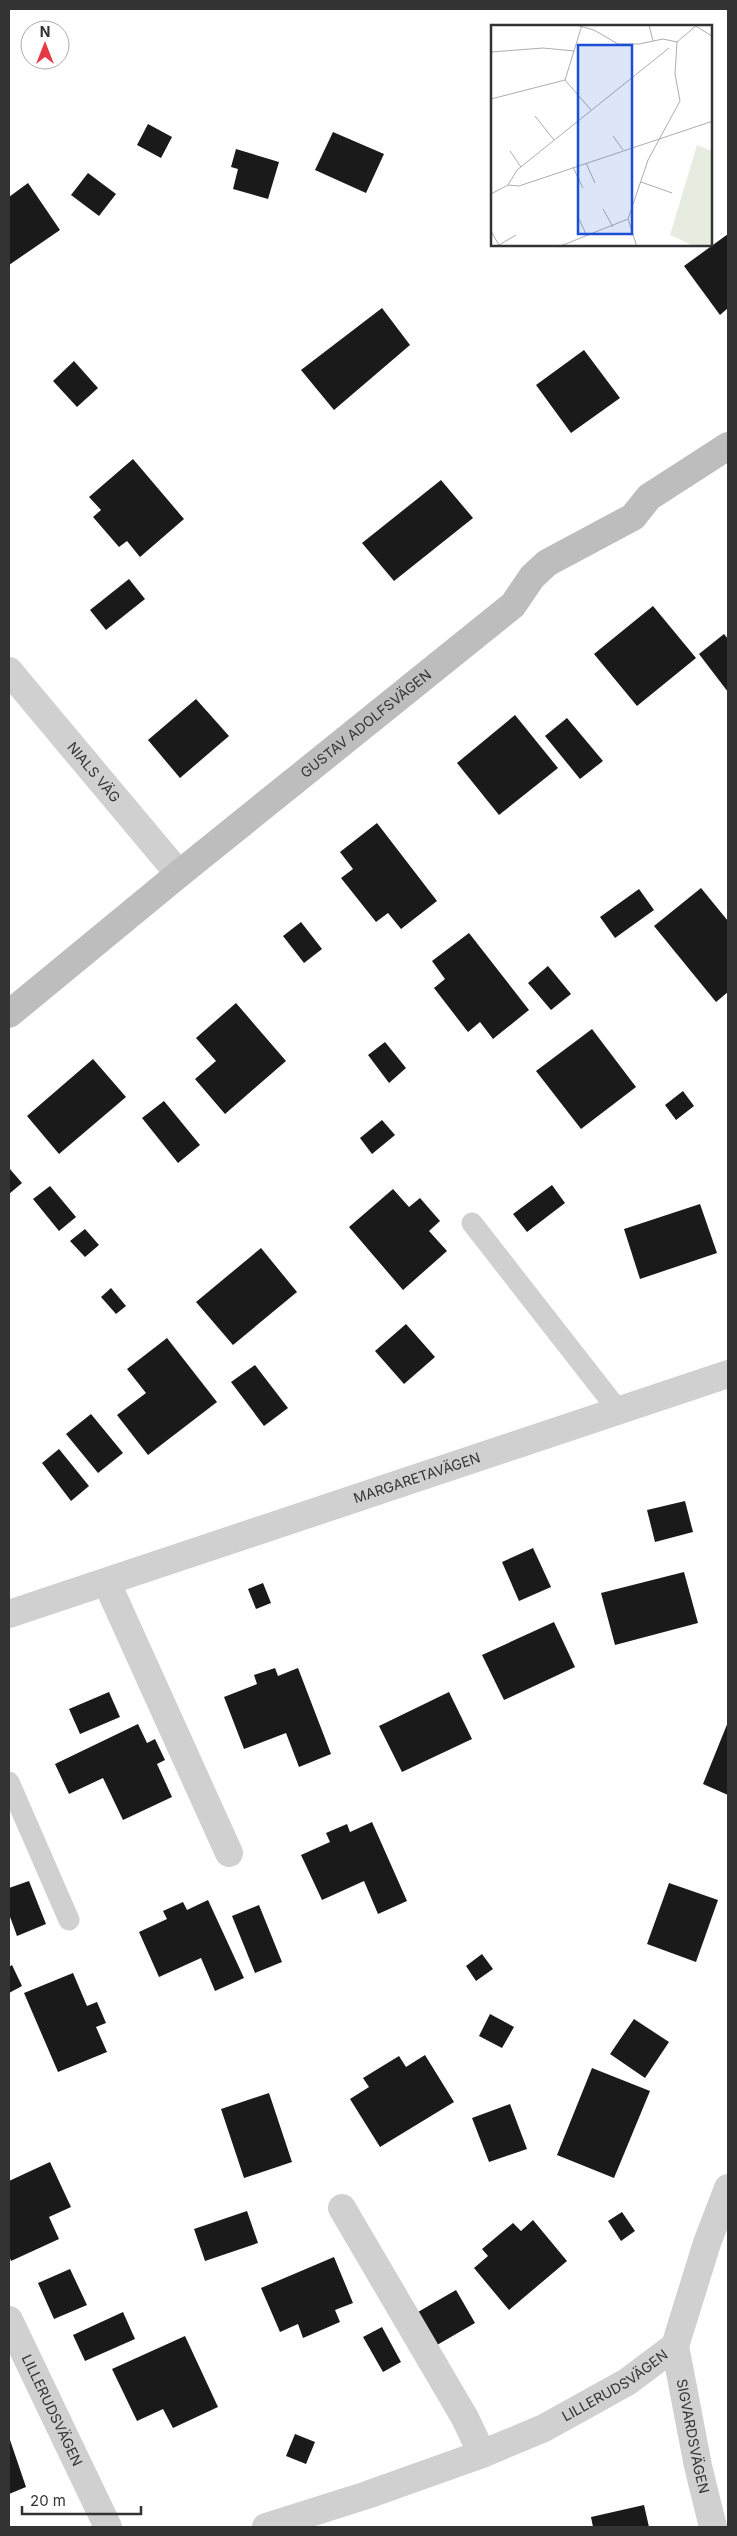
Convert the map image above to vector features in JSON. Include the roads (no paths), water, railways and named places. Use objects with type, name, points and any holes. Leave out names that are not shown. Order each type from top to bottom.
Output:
[{"type":"street","name":"GUSTAV ADOLFSVÄGEN","points":[[9,1014],[179,874],[513,605],[532,577],[547,563],[633,517],[649,497],[728,446]]},
{"type":"street","name":"NIALS VÄG","points":[[9,671],[179,874]]},
{"type":"street","name":"MARGARETAVÄGEN","points":[[9,1614],[107,1583],[728,1374]]},
{"type":"street","points":[[107,1583],[229,1853]]},
{"type":"street","name":"LILLERUDSVÄGEN","points":[[272,2526],[482,2454],[544,2428],[626,2382],[676,2346],[707,2243],[728,2188]]},
{"type":"street","points":[[342,2208],[466,2418],[482,2454]]},
{"type":"street","name":"LILLERUDSVÄGEN","points":[[9,2320],[108,2527]]},
{"type":"street","name":"SIGVARDSVÄGEN","points":[[676,2346],[698,2466],[713,2527]]},
{"type":"lane","points":[[472,1223],[618,1410]]},
{"type":"lane","points":[[9,1782],[69,1920]]}]
